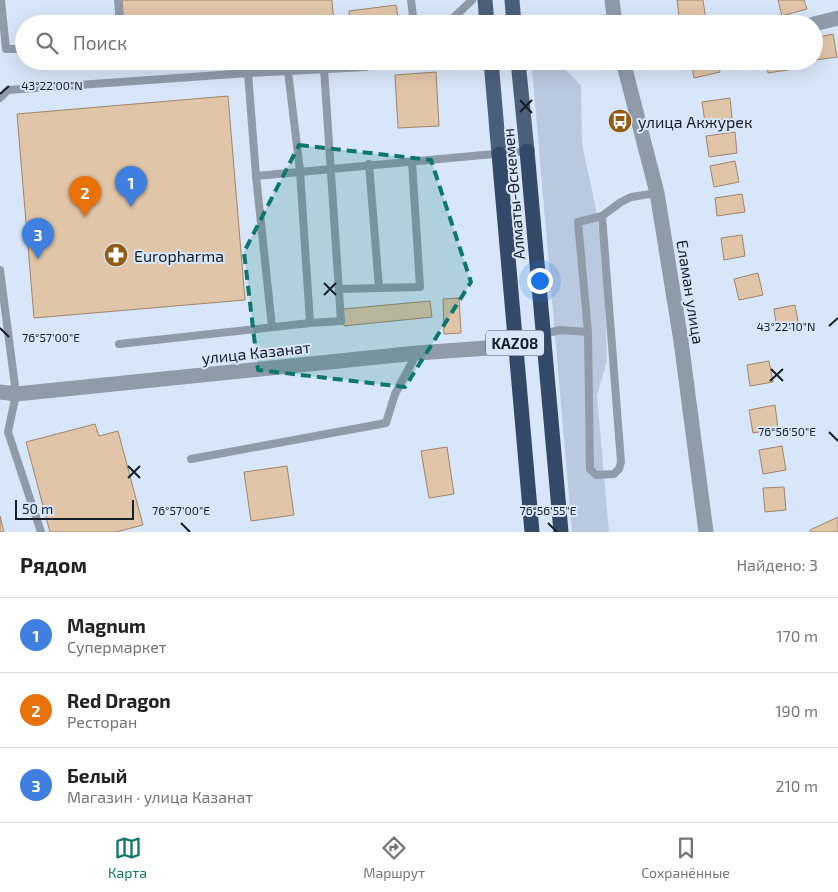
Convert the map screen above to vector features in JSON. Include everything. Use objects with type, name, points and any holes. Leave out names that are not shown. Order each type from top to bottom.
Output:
[{"type":"highway","name":"Алматы-Өскемен","points":[[526,150],[561,532]]},
{"type":"highway","name":"Алматы-Өскемен","points":[[499,154],[532,532]]},
{"type":"main road","points":[[485,0],[486,15]]},
{"type":"main road","points":[[512,0],[513,15]]},
{"type":"main road","name":"Алматы-Өскемен","points":[[492,70],[499,154]]},
{"type":"main road","name":"Алматы-Өскемен","points":[[519,70],[526,150]]},
{"type":"street","points":[[612,0],[614,15]]},
{"type":"street","points":[[823,22],[838,18]]},
{"type":"street","name":"Еламан улица","points":[[625,70],[657,193],[681,341],[706,532]]},
{"type":"street","name":"улица Казанат","points":[[0,392],[16,394],[417,352],[515,346]]},
{"type":"lane","points":[[1,0],[6,49],[15,48]]},
{"type":"lane","points":[[118,0],[119,15]]},
{"type":"lane","points":[[411,0],[413,15]]},
{"type":"lane","points":[[456,15],[472,0]]},
{"type":"lane","points":[[0,98],[8,90],[306,70]]},
{"type":"lane","points":[[119,344],[341,320],[341,290],[324,70]]},
{"type":"lane","points":[[288,71],[300,171],[310,323]]},
{"type":"lane","points":[[248,73],[256,176],[272,327]]},
{"type":"lane","points":[[256,176],[526,150]]},
{"type":"lane","points":[[341,290],[420,287],[412,162]]},
{"type":"lane","points":[[369,164],[379,288]]},
{"type":"lane","points":[[602,216],[621,462],[619,470],[614,474],[596,475],[590,469],[588,332],[578,224],[579,221],[602,216],[631,197],[657,193]]},
{"type":"lane","points":[[0,270],[16,394],[8,432],[40,532]]},
{"type":"lane","points":[[543,334],[560,330],[588,332]]},
{"type":"lane","points":[[191,459],[386,423],[395,394],[417,352]]},
{"type":"highlighted area","points":[[299,145],[431,160],[471,282],[405,387],[258,370],[244,252]]},
{"type":"shaded area","points":[[532,70],[566,70],[581,86],[582,144],[595,204],[604,268],[607,360],[597,396],[609,532],[572,532]]},
{"type":"building","points":[[122,0],[332,0],[333,15],[123,15]]},
{"type":"building","points":[[677,0],[703,0],[705,15],[679,15]]},
{"type":"building","points":[[778,0],[804,0],[807,9],[782,15]]},
{"type":"building","points":[[396,5],[398,15],[349,15],[349,11]]},
{"type":"building","points":[[833,34],[837,57],[823,59],[823,36]]},
{"type":"building","points":[[693,70],[720,70],[720,72],[694,78]]},
{"type":"building","points":[[768,70],[788,70],[768,73]]},
{"type":"building","points":[[436,72],[439,126],[398,128],[395,75]]},
{"type":"building","points":[[228,96],[245,300],[34,318],[17,114]]},
{"type":"building","points":[[730,98],[732,118],[705,122],[702,102]]},
{"type":"building","points":[[735,132],[737,153],[709,157],[706,136]]},
{"type":"building","points":[[735,161],[739,182],[714,187],[710,166]]},
{"type":"building","points":[[742,194],[745,212],[717,216],[715,198]]},
{"type":"building","points":[[742,235],[745,256],[724,260],[721,238]]},
{"type":"building","points":[[758,273],[763,295],[739,300],[734,279]]},
{"type":"building","points":[[459,298],[461,333],[444,334],[443,299]]},
{"type":"building","points":[[430,301],[432,317],[344,326],[343,309]]},
{"type":"building","points":[[795,305],[799,327],[777,330],[774,309]]},
{"type":"building","points":[[769,361],[773,382],[750,386],[747,365]]},
{"type":"building","points":[[775,405],[778,429],[753,433],[749,410]]},
{"type":"building","points":[[95,424],[99,436],[118,431],[143,525],[116,532],[50,532],[26,442]]},
{"type":"building","points":[[782,446],[786,470],[763,474],[759,450]]},
{"type":"building","points":[[447,447],[454,494],[429,498],[421,451]]},
{"type":"building","points":[[287,466],[294,515],[251,521],[244,472]]},
{"type":"building","points":[[784,487],[786,510],[765,512],[763,488]]},
{"type":"building","points":[[0,516],[4,532],[0,532]]},
{"type":"building","points":[[838,517],[838,532],[810,532],[810,530]]},
{"type":"place","name":"улица Акжурек","points":[[620,121]]},
{"type":"place","name":"Magnum","points":[[131,207]]},
{"type":"place","name":"Red Dragon","points":[[85,217]]},
{"type":"place","name":"Europharma","points":[[116,255]]},
{"type":"place","name":"Белый","points":[[38,259]]}]
